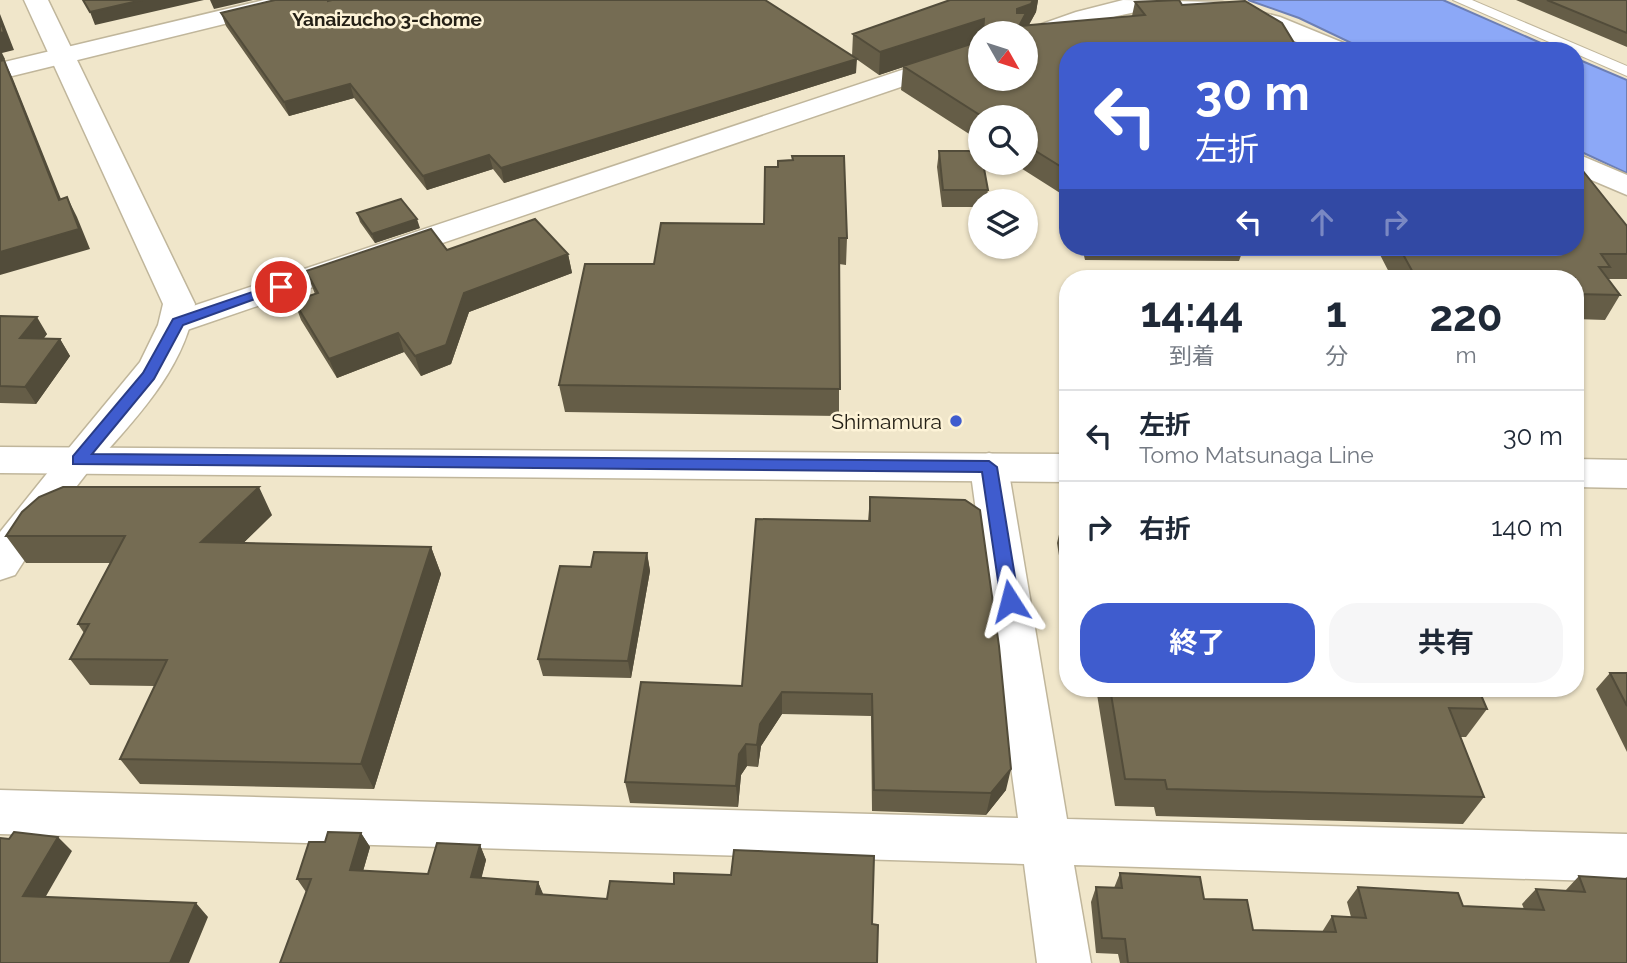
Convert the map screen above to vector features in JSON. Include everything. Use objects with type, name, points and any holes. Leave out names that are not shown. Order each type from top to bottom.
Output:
[{"type":"street","points":[[0,564],[35,512],[149,376],[178,322],[179,304],[36,0]]},
{"type":"street","points":[[0,71],[294,0]]},
{"type":"street","points":[[1047,0],[1080,18]]},
{"type":"street","points":[[1038,33],[1080,18],[1146,3],[1180,1],[1218,5],[1261,16],[1321,42]]},
{"type":"street","points":[[178,322],[968,56]]},
{"type":"street","points":[[1584,166],[1627,186]]},
{"type":"street","points":[[0,460],[1059,468]]},
{"type":"street","points":[[989,467],[1048,842],[1064,963]]},
{"type":"street","points":[[1584,473],[1627,474]]},
{"type":"street","points":[[0,812],[1627,858]]},
{"type":"lane","points":[[1460,0],[1559,42]]},
{"type":"lane","points":[[1584,53],[1627,71]]},
{"type":"water","points":[[1248,0],[1443,0],[1539,42],[1349,42],[1299,18]]},
{"type":"water","points":[[1584,62],[1627,80],[1627,173],[1584,153]]},
{"type":"building","points":[[83,0],[142,0],[90,12]]},
{"type":"building","points":[[275,0],[765,0],[857,59],[501,168],[489,155],[423,176],[350,84],[284,102],[221,13]]},
{"type":"building","points":[[950,0],[1033,0],[1031,4],[1017,9],[1017,13],[1026,13],[1022,21],[968,21],[968,24],[880,52],[853,34]]},
{"type":"building","points":[[1179,0],[1182,5],[1245,1],[1282,23],[1294,42],[1059,42],[1059,165],[1038,152],[1038,105],[968,105],[968,107],[903,66],[968,45],[968,91],[1038,91],[1038,24],[1145,15],[1135,2]]},
{"type":"building","points":[[1547,0],[1627,0],[1627,33]]},
{"type":"building","points":[[4,60],[59,200],[67,197],[79,229],[0,252],[0,61]]},
{"type":"building","points":[[939,151],[968,151],[968,175],[985,175],[988,189],[943,190]]},
{"type":"building","points":[[792,156],[844,156],[847,238],[839,238],[840,389],[559,385],[585,264],[654,264],[661,223],[764,224],[765,167],[778,167],[778,161],[793,160]]},
{"type":"building","points":[[1584,172],[1627,226],[1627,254],[1601,254],[1610,267],[1599,267],[1620,295],[1584,294],[1584,270],[1412,270],[1404,256],[1584,256]]},
{"type":"building","points":[[401,199],[417,219],[372,234],[357,213]]},
{"type":"building","points":[[535,219],[568,254],[464,293],[446,345],[415,356],[398,333],[329,359],[294,301],[318,293],[306,271],[431,229],[447,250]]},
{"type":"building","points":[[0,316],[37,317],[20,338],[60,339],[25,387],[0,386]]},
{"type":"building","points":[[63,487],[259,487],[201,542],[431,547],[361,764],[120,759],[167,660],[70,659],[89,624],[78,624],[125,536],[6,536],[22,512],[39,497]]},
{"type":"building","points":[[870,497],[965,500],[980,510],[999,646],[1011,769],[991,793],[874,790],[872,694],[782,692],[760,724],[757,745],[746,744],[739,754],[736,786],[625,782],[641,682],[742,686],[756,519],[870,521]]},
{"type":"building","points":[[594,552],[647,553],[628,661],[538,659],[560,566],[591,567]]},
{"type":"building","points":[[1610,673],[1627,673],[1627,706]]},
{"type":"building","points":[[1111,697],[1482,697],[1487,709],[1449,708],[1484,797],[1167,789],[1165,780],[1125,779]]},
{"type":"building","points":[[14,832],[58,837],[23,896],[196,903],[170,963],[0,963],[0,838],[9,839]]},
{"type":"building","points":[[328,832],[361,833],[350,870],[428,874],[437,843],[480,845],[471,877],[538,882],[536,894],[607,899],[610,881],[674,884],[674,873],[731,875],[734,850],[874,856],[872,924],[878,925],[877,963],[280,963],[311,879],[297,879],[309,842],[325,842]]},
{"type":"building","points":[[1120,873],[1200,877],[1204,899],[1247,900],[1253,930],[1336,932],[1332,916],[1366,918],[1358,887],[1458,893],[1463,906],[1544,910],[1536,889],[1585,892],[1579,876],[1627,879],[1627,963],[1128,963],[1125,939],[1102,938],[1096,887],[1122,888]]},
{"type":"place","name":"Shimamura","points":[[956,421]]},
{"type":"district","name":"Yanaizucho 3-chome","points":[[387,19]]},
{"type":"route","points":[[281,287],[178,322],[149,376],[78,460],[989,467],[1010,601]]}]
